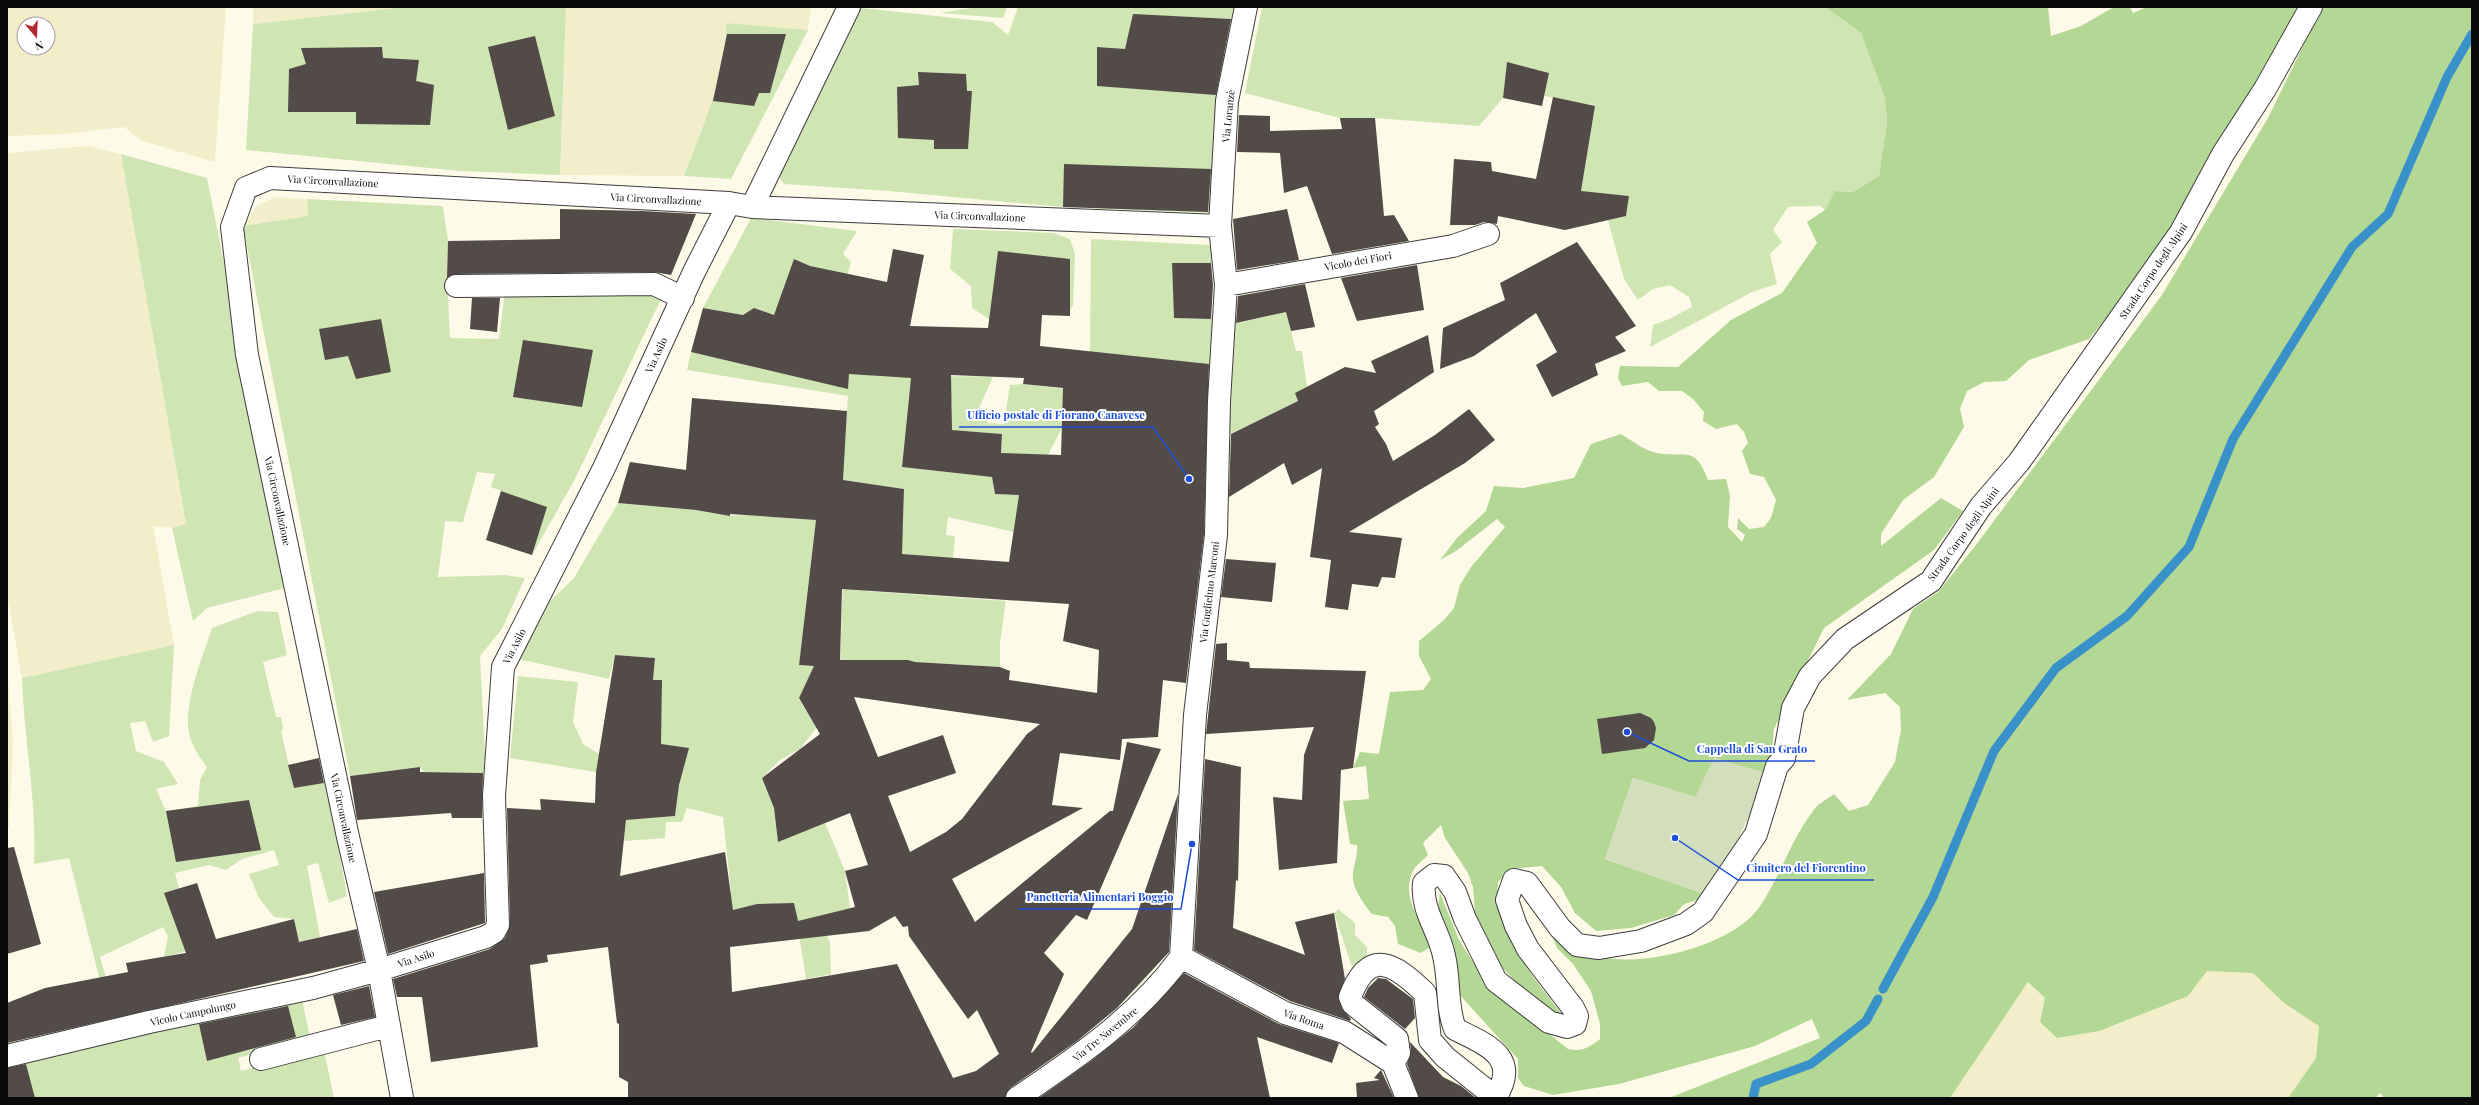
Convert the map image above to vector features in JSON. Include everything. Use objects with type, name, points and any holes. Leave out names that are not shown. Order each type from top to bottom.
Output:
[{"type":"street","points":[[752,207],[849,7]]},
{"type":"street","name":"Via Loranzè","points":[[1220,226],[1227,101],[1246,7]]},
{"type":"street","name":"Strada Corpo degli Alpini","points":[[1495,1098],[1504,1078],[1504,1063],[1491,1046],[1455,1029],[1450,1018],[1444,956],[1424,903],[1424,883],[1434,875],[1444,876],[1454,892],[1465,919],[1496,981],[1549,1022],[1567,1027],[1575,1024],[1577,1016],[1573,1008],[1528,949],[1516,926],[1507,900],[1514,880],[1527,883],[1560,928],[1577,945],[1599,948],[1641,941],[1686,924],[1703,912],[1756,834],[1777,766],[1784,758],[1793,708],[1810,676],[1845,639],[1931,580],[1981,506],[2019,462],[2181,232],[2223,154],[2265,89],[2311,7]]},
{"type":"street","name":"Via Circonvallazione","points":[[379,970],[348,837],[247,355],[232,227],[246,188],[270,178],[729,204],[752,207],[1220,226]]},
{"type":"street","name":"Via Asilo","points":[[379,970],[486,936],[494,932],[498,925],[494,796],[503,667],[604,468],[683,298],[729,204]]},
{"type":"street","name":"Via Guglielmo Marconi","points":[[1181,957],[1195,715],[1202,637],[1214,563],[1219,480],[1219,401],[1226,285],[1220,226]]},
{"type":"street","name":"Vicolo dei Fiori","points":[[1226,285],[1453,246],[1488,234]]},
{"type":"street","points":[[456,286],[654,284],[683,298]]},
{"type":"street","name":"Via Roma","points":[[1181,957],[1285,1013],[1344,1032],[1393,1063]]},
{"type":"street","name":"Via Tre Novembre","points":[[1017,1098],[1080,1056],[1131,1014],[1162,982],[1181,957]]},
{"type":"street","points":[[1407,1098],[1393,1063],[1399,1053],[1396,1039],[1353,1004],[1350,997],[1361,974],[1372,965],[1381,964],[1400,972],[1425,993],[1430,1040],[1445,1057],[1495,1098]]},
{"type":"street","points":[[379,970],[402,1098]]},
{"type":"street","name":"Vicolo Campolungo","points":[[7,1056],[149,1022],[313,988],[379,970]]},
{"type":"street","points":[[261,1059],[388,1026]]},
{"type":"shaded area","points":[[7,7],[226,7],[215,162],[142,141],[124,127],[65,134],[7,136]]},
{"type":"shaded area","points":[[253,7],[413,7],[253,24]]},
{"type":"shaded area","points":[[566,7],[811,7],[808,30],[726,23],[727,34],[713,101],[684,176],[560,175]]},
{"type":"shaded area","points":[[87,146],[121,154],[186,525],[172,528],[153,526],[174,645],[22,678],[7,595],[7,153]]},
{"type":"shaded area","points":[[274,197],[307,199],[308,216],[243,226],[256,207]]},
{"type":"shaded area","points":[[7,663],[13,743],[9,828],[7,828]]},
{"type":"shaded area","points":[[2207,971],[2253,973],[2284,1003],[2319,1026],[2316,1058],[2288,1098],[1950,1098],[2028,982],[2045,998],[2040,1022],[2188,996]]},
{"type":"green space","points":[[406,7],[566,7],[560,175],[460,171],[246,150],[253,24]]},
{"type":"green space","points":[[852,7],[992,22],[1008,35],[1018,7],[1234,7],[1224,58],[1217,110],[1213,162],[1212,213],[1063,207],[888,191],[784,184],[779,177]]},
{"type":"green space","points":[[978,7],[1007,7],[1003,18],[940,13]]},
{"type":"green space","points":[[1262,7],[1825,7],[1861,33],[1885,98],[1887,122],[1879,176],[1853,192],[1835,191],[1825,210],[1819,205],[1788,207],[1773,230],[1782,242],[1770,254],[1777,284],[1752,292],[1650,347],[1653,325],[1669,319],[1692,307],[1689,297],[1670,285],[1653,289],[1638,300],[1624,279],[1608,220],[1626,216],[1629,196],[1573,191],[1582,183],[1595,106],[1544,96],[1549,73],[1507,63],[1503,98],[1479,126],[1375,118],[1340,118],[1245,93]]},
{"type":"green space","points":[[1825,7],[2048,7],[2051,36],[2081,26],[2114,7],[2130,7],[2133,13],[2147,7],[2298,7],[2284,38],[2250,95],[2210,153],[2177,216],[2126,294],[2089,339],[2029,360],[2006,381],[1984,382],[1967,391],[1960,409],[1964,427],[1934,477],[1903,500],[1881,534],[1881,546],[1941,498],[1963,511],[1934,550],[1824,628],[1774,729],[1770,774],[1695,797],[1633,778],[1605,859],[1710,896],[1684,904],[1674,915],[1631,928],[1596,931],[1575,913],[1561,887],[1542,866],[1510,869],[1498,882],[1498,900],[1502,918],[1509,936],[1528,968],[1561,1013],[1558,1015],[1533,1000],[1495,960],[1476,923],[1473,887],[1468,873],[1445,838],[1441,825],[1423,843],[1428,855],[1414,869],[1410,881],[1409,891],[1414,910],[1434,945],[1421,953],[1398,944],[1395,926],[1388,917],[1372,914],[1356,890],[1353,874],[1357,845],[1350,844],[1343,801],[1369,799],[1366,766],[1353,768],[1360,752],[1379,754],[1390,692],[1423,690],[1431,679],[1419,656],[1419,641],[1444,620],[1454,608],[1460,585],[1471,567],[1505,527],[1497,519],[1456,551],[1440,560],[1457,538],[1486,511],[1494,486],[1523,488],[1574,478],[1591,444],[1621,434],[1652,452],[1689,455],[1694,457],[1699,462],[1708,480],[1726,479],[1730,496],[1728,527],[1742,542],[1745,535],[1737,529],[1738,518],[1749,529],[1764,527],[1771,518],[1776,500],[1764,477],[1750,474],[1742,451],[1748,443],[1744,432],[1737,424],[1716,429],[1703,421],[1704,412],[1693,399],[1682,391],[1659,391],[1648,382],[1622,386],[1618,378],[1620,366],[1678,367],[1731,320],[1782,293],[1817,243],[1807,222],[1825,210],[1835,191],[1853,192],[1879,176],[1887,122],[1885,98],[1861,33]]},
{"type":"green space","points":[[2322,7],[2472,7],[2472,1098],[2384,1098],[2380,1093],[2375,1098],[2288,1098],[2316,1058],[2319,1026],[2284,1003],[2253,973],[2207,971],[2188,996],[2099,1031],[2057,1038],[2040,1022],[2045,998],[2028,982],[1950,1098],[1669,1098],[1820,1038],[1812,1019],[1755,1046],[1619,1084],[1553,1095],[1524,1086],[1518,1078],[1518,1059],[1457,992],[1438,906],[1440,893],[1459,940],[1487,984],[1568,1049],[1581,1050],[1589,1047],[1600,1039],[1600,1024],[1591,991],[1573,964],[1557,948],[1546,921],[1581,949],[1606,958],[1653,958],[1678,953],[1703,945],[1726,935],[1744,923],[1758,909],[1773,885],[1798,835],[1817,806],[1834,794],[1849,811],[1868,805],[1895,762],[1901,730],[1900,707],[1885,693],[1847,700],[1891,654],[1913,609],[1938,592],[1976,545],[2162,295],[2268,118]]},
{"type":"green space","points":[[726,23],[808,30],[731,179],[684,176],[718,81],[723,61]]},
{"type":"green space","points":[[121,154],[207,178],[289,587],[207,608],[193,621],[172,528],[186,524]]},
{"type":"green space","points":[[307,199],[443,206],[448,241],[447,278],[450,338],[499,339],[505,291],[652,290],[662,297],[574,481],[532,555],[486,540],[501,491],[491,487],[495,474],[477,472],[463,522],[445,521],[438,577],[505,575],[525,578],[502,629],[480,656],[486,773],[424,772],[420,767],[350,776],[243,226],[308,216]]},
{"type":"green space","points":[[751,218],[857,231],[843,254],[851,262],[838,309],[799,324],[754,308],[743,315],[703,308]]},
{"type":"green space","points":[[953,229],[1054,233],[1070,239],[1075,254],[1073,305],[1070,311],[1000,306],[1000,326],[972,308],[971,286],[950,269]]},
{"type":"green space","points":[[1091,239],[1210,245],[1212,263],[1172,263],[1174,318],[1214,319],[1216,365],[1090,352]]},
{"type":"green space","points":[[1286,312],[1296,351],[1302,351],[1307,387],[1296,393],[1298,401],[1226,436],[1233,324]]},
{"type":"green space","points":[[879,336],[874,376],[993,377],[979,408],[987,409],[987,423],[1004,424],[1010,385],[1023,384],[1075,390],[1062,428],[1048,455],[1001,453],[1002,434],[952,430],[952,401],[909,395],[902,467],[992,477],[995,494],[1019,495],[1014,532],[948,517],[946,535],[955,536],[953,559],[898,554],[903,529],[904,489],[824,477],[845,447],[848,396],[687,370],[691,352],[786,374]]},
{"type":"green space","points":[[618,503],[696,510],[730,516],[746,515],[816,520],[799,665],[840,668],[845,512],[870,527],[865,591],[1006,601],[1000,643],[1000,667],[915,662],[908,660],[859,660],[804,687],[799,699],[812,721],[819,724],[800,749],[780,760],[762,778],[774,808],[778,841],[825,823],[845,871],[850,908],[820,916],[830,943],[831,974],[806,979],[794,903],[757,904],[719,914],[713,897],[731,892],[723,817],[687,808],[682,822],[666,822],[665,838],[624,841],[626,820],[675,816],[679,785],[688,748],[646,742],[661,727],[662,680],[653,680],[655,658],[615,655],[609,679],[518,659],[542,609],[574,578]]},
{"type":"green space","points":[[257,611],[278,612],[287,655],[263,662],[276,717],[281,717],[283,729],[281,731],[294,788],[327,782],[347,896],[329,903],[318,863],[307,866],[320,937],[299,942],[294,919],[274,917],[259,898],[249,874],[279,865],[274,850],[242,859],[226,870],[209,865],[175,873],[196,949],[164,957],[168,936],[163,927],[100,957],[112,999],[105,1001],[69,858],[34,864],[34,818],[22,678],[174,645],[169,736],[153,742],[145,721],[130,723],[136,751],[164,762],[178,784],[156,789],[166,811],[198,806],[200,780],[207,767],[194,748],[188,726],[190,701],[196,676],[212,628]]},
{"type":"green space","points":[[518,676],[578,682],[573,722],[583,744],[601,755],[596,772],[510,758]]},
{"type":"green space","points":[[1714,758],[1770,774],[1710,896],[1605,859],[1633,778],[1695,797]]},
{"type":"green space","points":[[1338,909],[1355,923],[1355,935],[1367,947],[1367,958],[1352,967],[1334,913]]},
{"type":"green space","points":[[301,994],[310,1038],[238,1058],[241,1071],[324,1050],[334,1098],[7,1098],[7,1065]]},
{"type":"building","points":[[1133,14],[1231,19],[1216,95],[1097,86],[1097,47],[1125,49]]},
{"type":"building","points":[[727,34],[786,34],[770,93],[759,93],[754,106],[713,101]]},
{"type":"building","points":[[535,36],[555,116],[508,130],[488,47]]},
{"type":"building","points":[[382,47],[383,58],[419,60],[416,81],[434,85],[430,125],[356,124],[356,112],[288,112],[289,69],[306,64],[301,48]]},
{"type":"building","points":[[1507,62],[1549,73],[1542,106],[1503,98]]},
{"type":"building","points":[[918,72],[966,74],[967,91],[972,91],[968,149],[934,149],[934,140],[898,138],[897,87],[919,85]]},
{"type":"building","points":[[1553,97],[1595,106],[1581,191],[1629,196],[1626,216],[1565,230],[1498,216],[1497,224],[1484,222],[1475,225],[1450,225],[1454,159],[1491,162],[1492,171],[1536,179]]},
{"type":"building","points":[[1239,115],[1270,116],[1270,131],[1342,129],[1340,118],[1375,118],[1384,216],[1394,215],[1409,241],[1332,254],[1307,186],[1284,193],[1280,153],[1237,152]]},
{"type":"building","points":[[1064,164],[1211,169],[1208,212],[1063,207]]},
{"type":"building","points":[[560,209],[696,214],[671,275],[654,272],[456,274],[447,278],[448,241],[560,239]]},
{"type":"building","points":[[1287,209],[1299,260],[1237,270],[1233,219]]},
{"type":"building","points":[[1577,242],[1636,326],[1615,337],[1626,351],[1595,364],[1598,375],[1552,397],[1536,365],[1557,352],[1536,313],[1474,356],[1440,369],[1443,328],[1505,300],[1500,283]]},
{"type":"building","points":[[893,249],[924,255],[910,326],[988,328],[998,251],[1070,259],[1070,316],[1042,315],[1040,346],[1209,364],[1204,534],[1186,683],[1163,680],[1158,737],[1122,739],[1120,760],[1060,753],[1052,805],[1083,808],[952,879],[975,922],[1110,811],[1113,811],[1127,742],[1161,749],[1087,920],[1076,915],[1044,953],[1064,974],[1031,1052],[1032,1053],[1132,929],[1178,794],[1169,952],[1117,1008],[1077,1041],[1010,1088],[1005,1098],[628,1098],[628,1082],[619,1077],[619,1024],[617,1023],[608,947],[547,955],[548,962],[530,965],[538,1047],[431,1062],[422,997],[397,997],[393,979],[490,949],[505,938],[510,925],[507,808],[541,810],[540,799],[595,803],[596,772],[615,655],[655,658],[653,680],[662,680],[661,744],[689,748],[679,785],[675,816],[626,820],[620,876],[725,852],[733,910],[757,904],[794,903],[798,921],[855,907],[845,871],[868,865],[850,813],[778,842],[774,808],[762,778],[820,734],[799,698],[814,666],[799,665],[816,520],[730,514],[730,516],[696,510],[618,503],[630,462],[686,470],[692,398],[847,411],[843,480],[904,489],[902,554],[1009,562],[1019,495],[995,494],[992,477],[902,467],[911,378],[849,374],[848,389],[691,352],[703,308],[743,315],[754,308],[774,315],[794,259],[810,266],[887,282]],"holes":[[[951,375],[1024,378],[1023,384],[1063,388],[1061,455],[1001,453],[1002,434],[952,430]],[[842,589],[1069,604],[1063,641],[1099,650],[1097,693],[1009,680],[1010,671],[1000,667],[915,662],[908,660],[840,660]],[[854,697],[1040,724],[1027,734],[962,819],[946,832],[910,852],[888,796],[956,773],[943,735],[878,757]],[[895,916],[903,927],[908,926],[909,936],[968,1019],[977,1010],[999,1054],[976,1071],[953,1078],[897,964],[732,992],[730,947],[869,931]]]},
{"type":"building","points":[[1172,263],[1211,263],[1213,285],[1211,319],[1174,318]]},
{"type":"building","points":[[1417,265],[1424,310],[1357,321],[1341,278]]},
{"type":"building","points":[[1305,284],[1315,327],[1291,331],[1286,312],[1236,323],[1238,296]]},
{"type":"building","points":[[472,298],[500,298],[497,332],[470,329]]},
{"type":"building","points":[[381,319],[391,372],[356,379],[348,356],[325,360],[319,329]]},
{"type":"building","points":[[1428,335],[1434,372],[1374,411],[1379,424],[1375,427],[1386,444],[1393,461],[1435,435],[1469,409],[1495,440],[1465,463],[1349,532],[1402,538],[1395,578],[1382,577],[1378,587],[1352,584],[1348,610],[1325,607],[1331,560],[1310,557],[1322,468],[1292,485],[1284,463],[1229,497],[1231,434],[1298,401],[1295,393],[1345,367],[1376,373],[1371,361]]},
{"type":"building","points":[[523,340],[593,350],[582,407],[513,397]]},
{"type":"building","points":[[501,491],[547,507],[532,555],[486,540]]},
{"type":"building","points":[[1226,559],[1276,563],[1272,602],[1221,597]]},
{"type":"building","points":[[1227,643],[1227,660],[1249,662],[1250,668],[1366,671],[1353,768],[1341,770],[1337,863],[1279,870],[1273,797],[1302,800],[1304,755],[1314,727],[1206,734],[1216,644]]},
{"type":"building","points":[[1640,713],[1651,718],[1654,722],[1656,728],[1654,740],[1645,748],[1602,754],[1597,719]]},
{"type":"building","points":[[319,758],[324,783],[294,788],[288,765]]},
{"type":"building","points":[[1205,759],[1241,767],[1238,881],[1236,880],[1233,928],[1305,955],[1295,922],[1334,913],[1345,979],[1338,997],[1342,1009],[1351,1019],[1350,1021],[1290,1001],[1194,950]]},
{"type":"building","points":[[420,767],[420,772],[483,773],[482,818],[452,818],[451,813],[357,820],[350,776]]},
{"type":"building","points":[[249,800],[261,850],[176,862],[166,811]]},
{"type":"building","points":[[14,847],[41,944],[7,954],[7,848]]},
{"type":"building","points":[[484,873],[485,923],[388,954],[374,892]]},
{"type":"building","points":[[197,883],[216,939],[294,919],[299,942],[357,929],[364,961],[7,1043],[7,1003],[45,988],[128,972],[126,963],[186,953],[164,893]]},
{"type":"building","points":[[1184,973],[1279,1024],[1339,1043],[1332,1063],[1257,1037],[1270,1098],[1039,1098],[1091,1061],[1134,1027]]},
{"type":"building","points":[[1378,978],[1386,979],[1413,999],[1415,1018],[1405,1029],[1364,997],[1368,988]]},
{"type":"building","points":[[369,986],[375,1017],[341,1025],[333,995]]},
{"type":"building","points":[[288,1006],[296,1037],[207,1061],[199,1024]]},
{"type":"building","points":[[1410,1042],[1443,1077],[1461,1086],[1476,1098],[1419,1098],[1407,1064],[1411,1052]]},
{"type":"building","points":[[26,1064],[35,1098],[7,1098],[7,1068]]},
{"type":"building","points":[[1381,1070],[1394,1098],[1357,1098],[1356,1083],[1380,1080],[1374,1078]]},
{"type":"waterway","points":[[1883,989],[1933,897],[1994,751],[2056,668],[2127,616],[2189,547],[2233,439],[2352,247],[2388,214],[2447,77],[2472,34]]},
{"type":"waterway","points":[[1753,1098],[1756,1084],[1811,1064],[1866,1021],[1878,999]]},
{"type":"place","name":"Ufficio postale di Fiorano Canavese","points":[[1189,479]]},
{"type":"place","name":"Cappella di San Grato","points":[[1627,732]]},
{"type":"place","name":"Cimitero del Fiorentino","points":[[1675,838]]},
{"type":"place","name":"Panetteria Alimentari Boggio","points":[[1192,844]]}]
